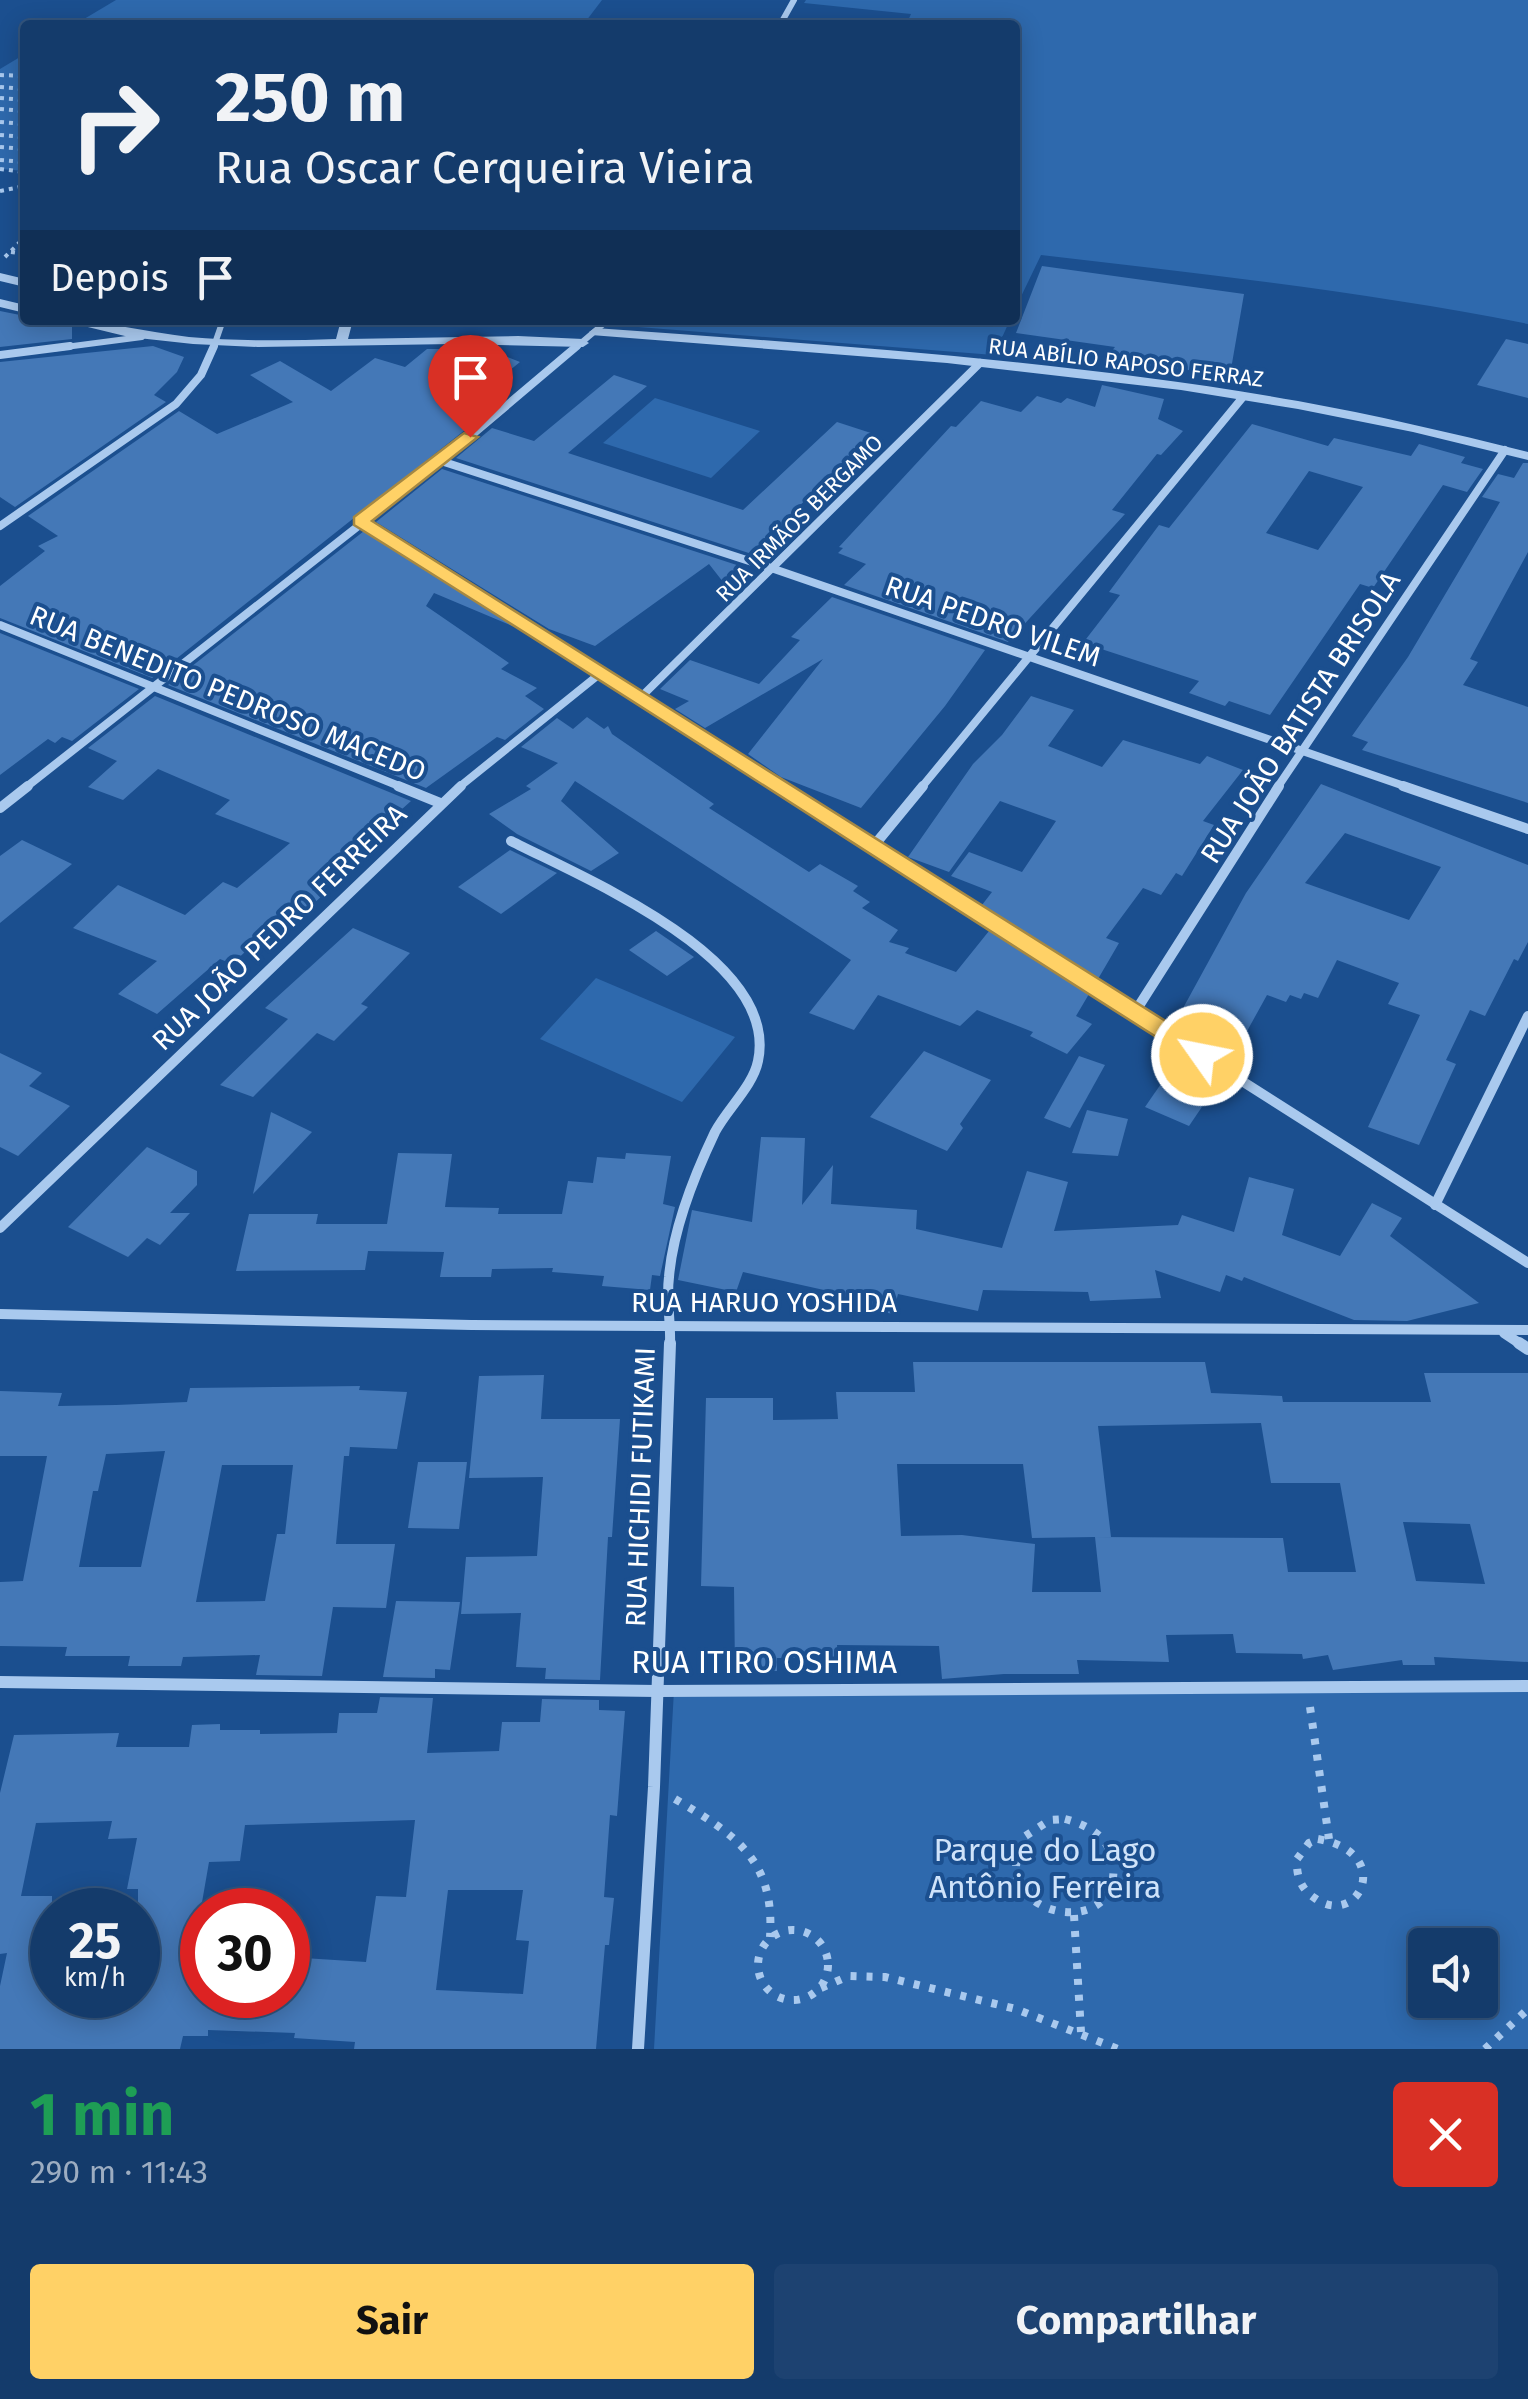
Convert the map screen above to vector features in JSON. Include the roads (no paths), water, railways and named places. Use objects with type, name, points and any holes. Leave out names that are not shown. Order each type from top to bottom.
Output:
[{"type":"street","points":[[88,325],[142,337],[215,344],[493,338],[583,342]]},
{"type":"street","points":[[0,526],[176,404],[202,378],[221,325]]},
{"type":"street","points":[[340,343],[345,325]]},
{"type":"street","points":[[0,808],[441,461],[602,325]]},
{"type":"street","name":"RUA ABÍLIO RAPOSO FERRAZ","points":[[594,332],[980,363],[1244,397],[1373,419],[1528,456]]},
{"type":"street","points":[[0,355],[142,337]]},
{"type":"street","name":"RUA IRMÃOS BERGAMO","points":[[642,696],[980,363]]},
{"type":"street","points":[[872,848],[1244,397]]},
{"type":"street","name":"RUA JOÃO BATISTA BRISOLA","points":[[1135,1012],[1301,751],[1505,450]]},
{"type":"street","name":"RUA PEDRO VILEM","points":[[441,461],[774,569],[1528,830]]},
{"type":"street","points":[[360,521],[642,696],[872,848],[1523,1261]]},
{"type":"street","name":"RUA BENEDITO PEDROSO MACEDO","points":[[0,625],[440,803]]},
{"type":"street","name":"RUA JOÃO PEDRO FERREIRA","points":[[0,1228],[440,803],[602,672]]},
{"type":"street","name":"RUA HICHIDI FUTIKAMI","points":[[511,841],[667,925],[732,978],[753,1006],[761,1034],[758,1061],[710,1144],[681,1222],[665,1294],[671,1326],[654,1787],[638,2049]]},
{"type":"street","points":[[1435,1206],[1528,1016]]},
{"type":"street","name":"RUA HARUO YOSHIDA","points":[[0,1314],[671,1326],[1528,1330]]},
{"type":"street","points":[[1503,1332],[1528,1349]]},
{"type":"street","name":"RUA ITIRO OSHIMA","points":[[0,1682],[657,1691],[1528,1686]]},
{"type":"park label","name":"Parque do Lago Antônio Ferreira","points":[[1045,1868]]}]
